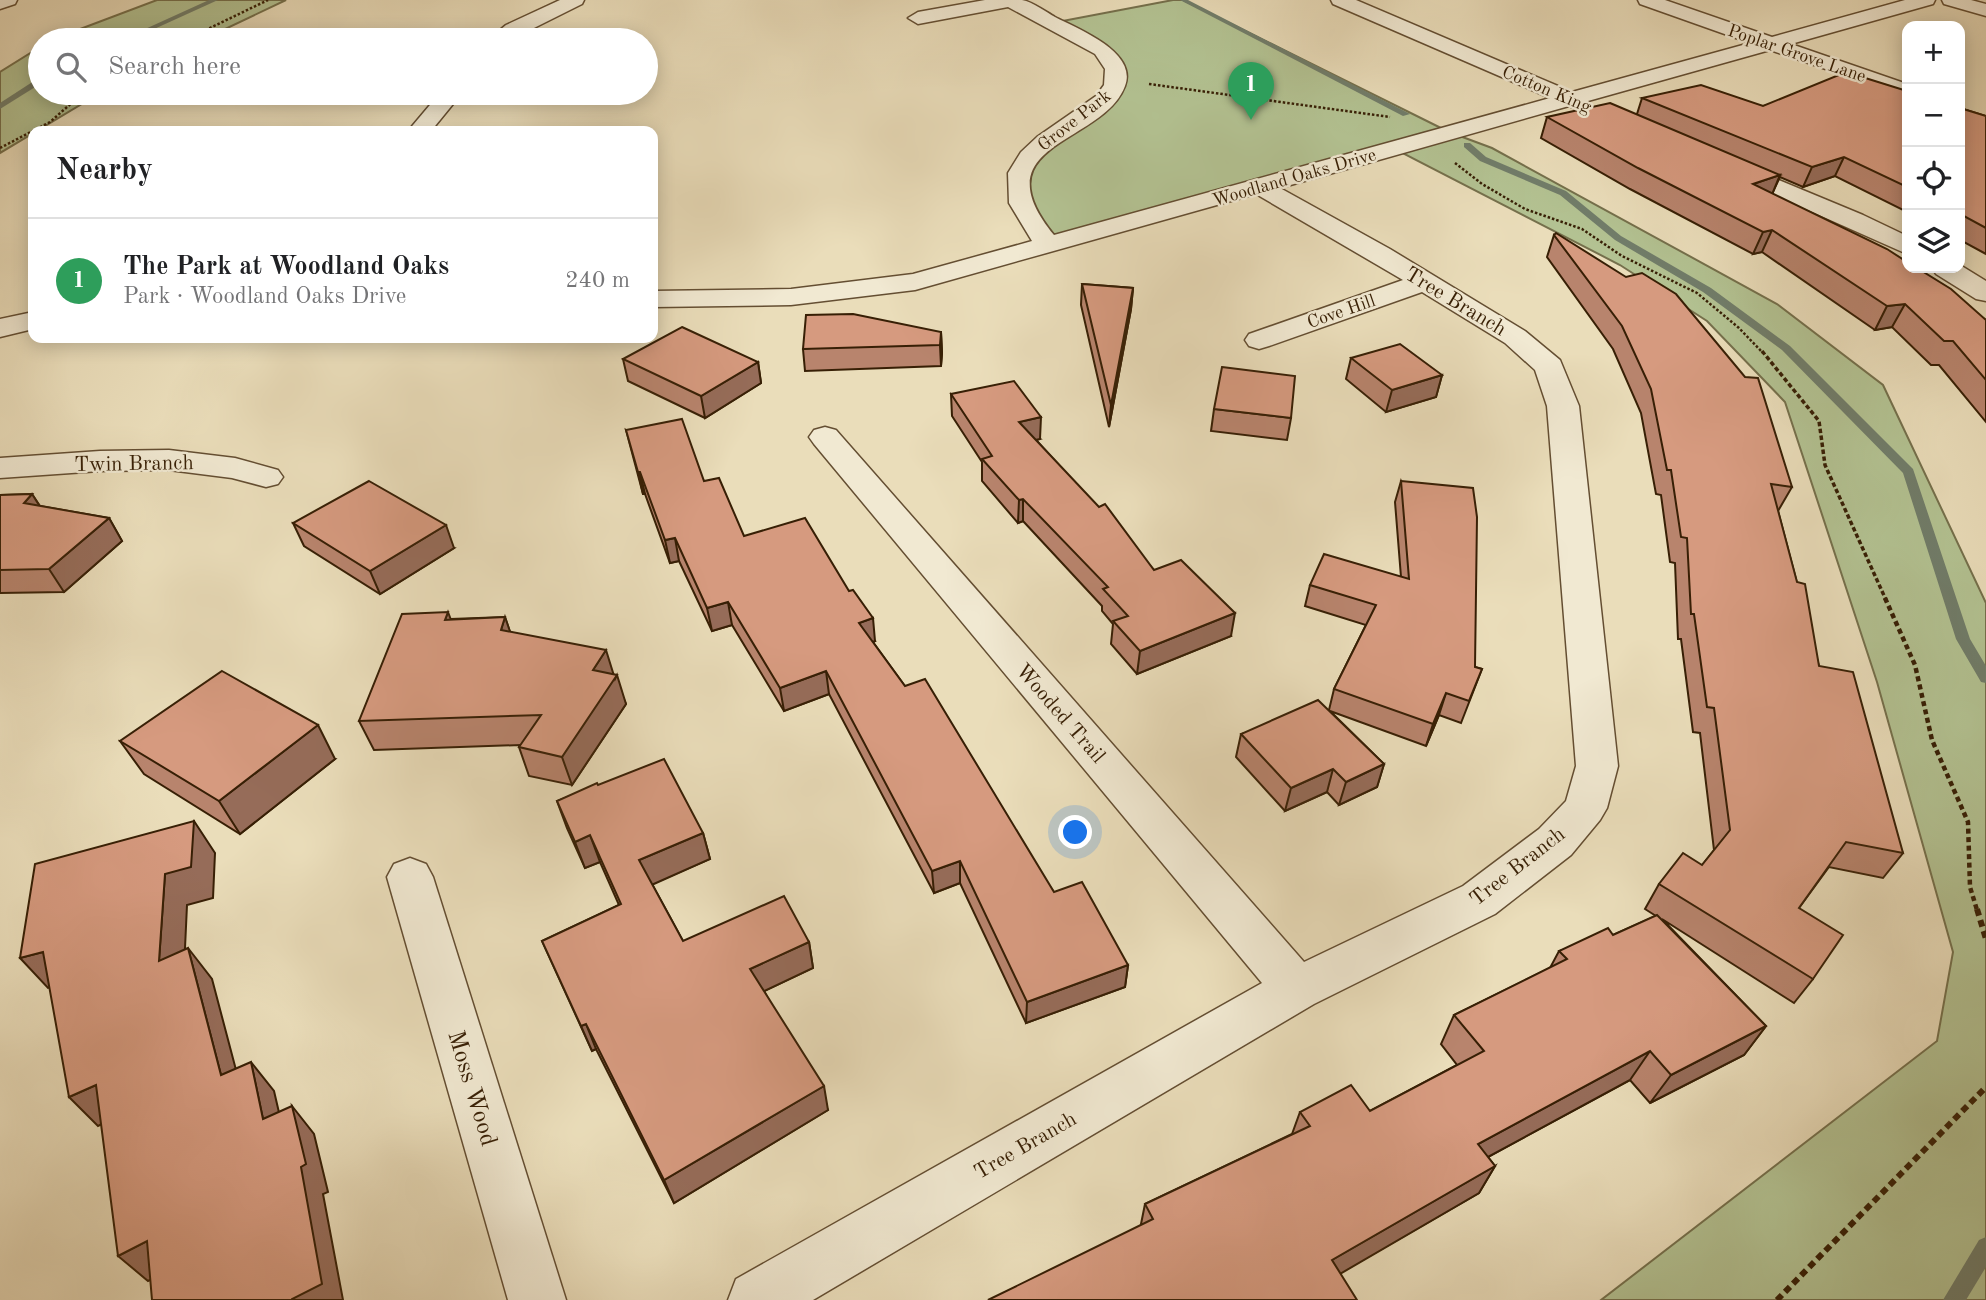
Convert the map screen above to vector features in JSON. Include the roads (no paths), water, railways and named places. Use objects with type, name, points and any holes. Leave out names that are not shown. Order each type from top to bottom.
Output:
[{"type":"street","points":[[0,3],[8,0]]},
{"type":"street","points":[[515,28],[575,0]]},
{"type":"street","points":[[918,18],[1009,0]]},
{"type":"street","name":"Grove Park","points":[[1009,0],[1102,50],[1114,61],[1118,75],[1115,91],[1042,144],[1020,173],[1020,200],[1034,228],[1049,246]]},
{"type":"street","name":"Cotton King","points":[[1340,0],[1597,111]]},
{"type":"street","name":"Poplar Grove Lane","points":[[1647,0],[1902,89]]},
{"type":"street","name":"Woodland Oaks Drive","points":[[658,299],[791,297],[859,291],[915,282],[1926,0]]},
{"type":"street","points":[[1951,0],[1986,10]]},
{"type":"street","points":[[423,126],[441,105]]},
{"type":"street","points":[[1712,160],[1854,219],[1902,243]]},
{"type":"street","name":"Tree Branch","points":[[757,1300],[1297,989],[1479,900],[1555,842],[1585,807],[1597,766],[1563,406],[1549,366],[1515,337],[1381,255],[1261,187]]},
{"type":"street","points":[[1953,273],[1986,293]]},
{"type":"street","name":"Cove Hill","points":[[1259,340],[1423,282]]},
{"type":"street","points":[[0,328],[28,322]]},
{"type":"street","name":"Wooded Trail","points":[[825,437],[1297,989]]},
{"type":"street","name":"Twin Branch","points":[[0,468],[72,463],[194,461],[234,466],[267,477]]},
{"type":"street","name":"Moss Wood","points":[[410,877],[537,1300]]},
{"type":"waterway","points":[[152,28],[215,0]]},
{"type":"waterway","points":[[1183,0],[1406,114]]},
{"type":"waterway","points":[[0,107],[28,89]]},
{"type":"waterway","points":[[1467,145],[1483,159],[1563,193],[1618,238],[1707,290],[1786,348],[1909,472],[1963,639],[1986,678]]},
{"type":"waterway","points":[[1954,1300],[1986,1247]]},
{"type":"place","name":"The Park at Woodland Oaks","points":[[1251,120]]}]
